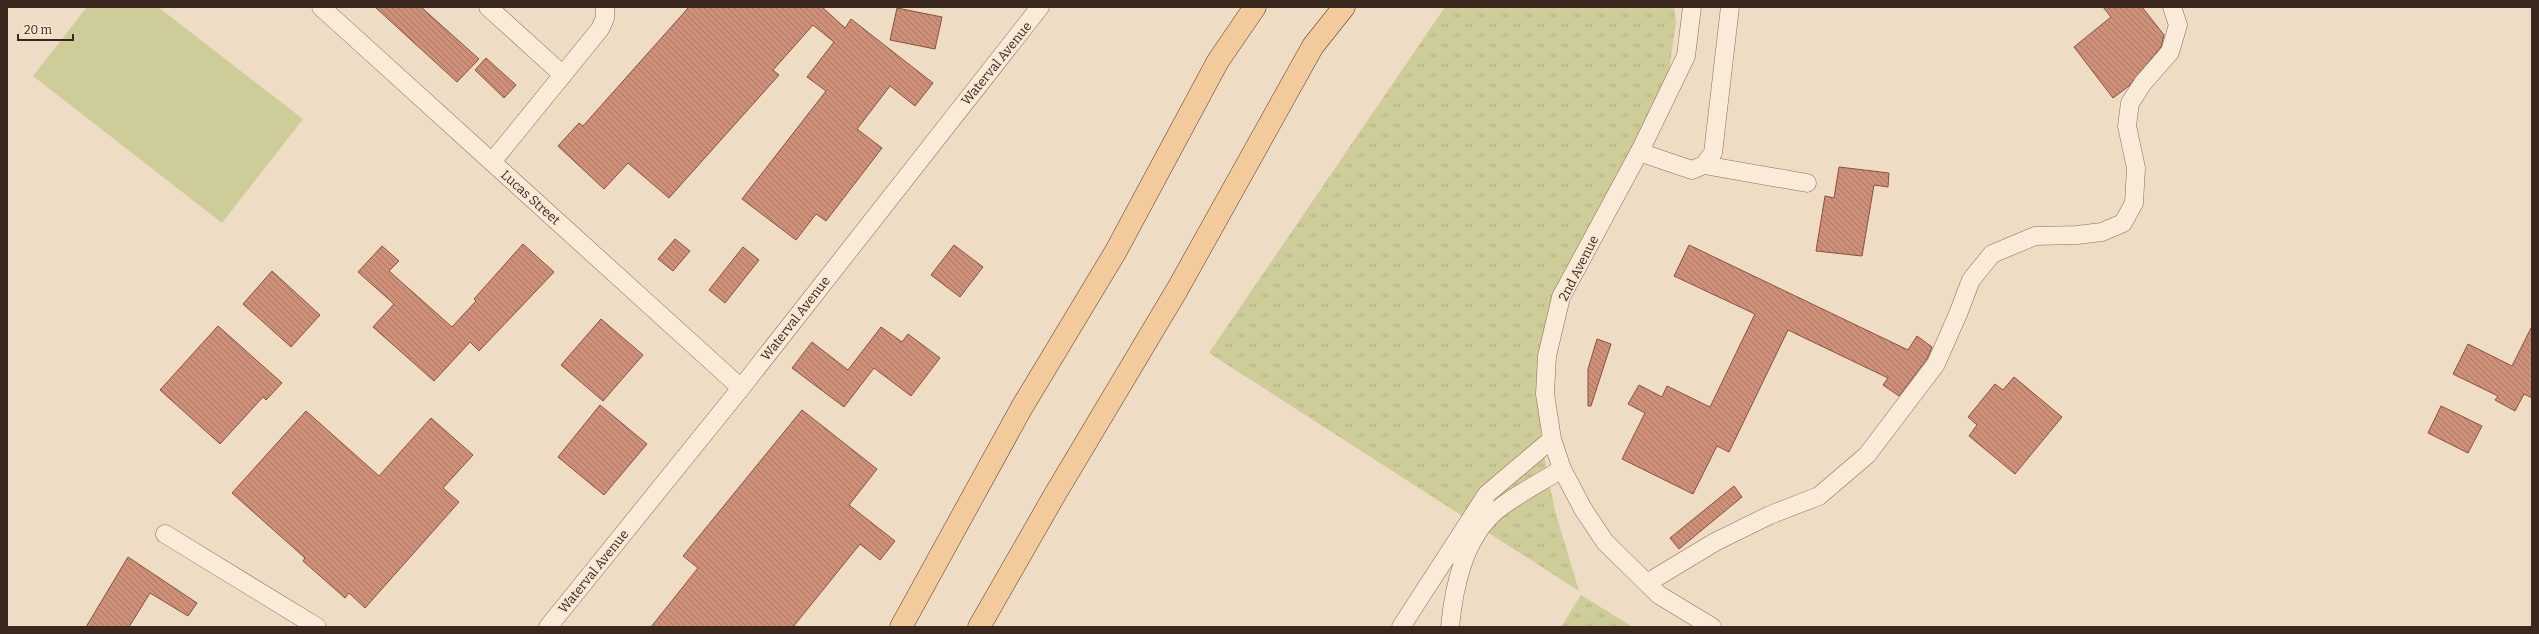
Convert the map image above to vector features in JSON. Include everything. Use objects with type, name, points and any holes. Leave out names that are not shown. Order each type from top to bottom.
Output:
[{"type":"main road","points":[[901,627],[1022,407],[1116,251],[1218,61],[1255,7]]},
{"type":"main road","points":[[979,627],[1054,496],[1177,290],[1313,46],[1344,7]]},
{"type":"street","name":"Lucas Street","points":[[321,7],[741,388]]},
{"type":"street","points":[[488,7],[563,75]]},
{"type":"street","points":[[492,162],[600,29],[605,18],[605,7]]},
{"type":"street","name":"Waterval Avenue","points":[[548,627],[741,388],[1040,7]]},
{"type":"street","name":"2nd Avenue","points":[[1692,7],[1686,56],[1638,152],[1561,297],[1547,356],[1545,394],[1552,439],[1562,469],[1583,509],[1605,542],[1659,595],[1712,627]]},
{"type":"street","points":[[1638,152],[1692,170],[1704,165],[1713,153],[1717,133],[1730,7]]},
{"type":"street","points":[[1647,583],[1715,542],[1770,515],[1819,496],[1867,455],[1936,364],[1971,280],[1992,254],[2035,236],[2077,235],[2102,232],[2123,222],[2134,203],[2136,168],[2127,126],[2130,103],[2143,83],[2170,52],[2178,25],[2172,7]]},
{"type":"street","points":[[1704,165],[1807,183]]},
{"type":"street","points":[[1401,627],[1487,494],[1552,439]]},
{"type":"street","points":[[1450,627],[1453,599],[1463,564],[1477,531],[1497,510],[1562,469]]},
{"type":"street","points":[[165,534],[317,627]]},
{"type":"green space","points":[[87,7],[158,7],[303,119],[222,223],[33,76]]},
{"type":"green space","points":[[1445,7],[1674,7],[1676,22],[1669,71],[1654,112],[1551,326],[1540,377],[1541,440],[1555,511],[1579,591],[1209,353]]},
{"type":"green space","points":[[1581,595],[1633,627],[1561,627]]},
{"type":"building","points":[[375,7],[421,7],[479,59],[457,82]]},
{"type":"building","points":[[689,7],[822,7],[845,28],[851,19],[933,83],[915,106],[890,86],[857,129],[882,148],[826,221],[816,214],[796,240],[742,199],[826,91],[807,77],[834,42],[813,25],[773,70],[779,75],[669,198],[628,163],[604,189],[558,146],[579,123],[583,126]]},
{"type":"building","points":[[2103,7],[2142,7],[2164,35],[2161,47],[2129,86],[2113,98],[2074,47],[2111,17]]},
{"type":"building","points":[[897,8],[942,17],[935,49],[890,40]]},
{"type":"building","points":[[486,58],[516,85],[504,98],[475,70]]},
{"type":"building","points":[[1839,167],[1889,173],[1888,187],[1874,185],[1862,256],[1816,251],[1825,196],[1834,198]]},
{"type":"building","points":[[675,239],[690,251],[673,271],[658,259]]},
{"type":"building","points":[[523,244],[554,272],[479,351],[470,342],[434,381],[373,327],[394,304],[358,272],[382,246],[399,261],[389,271],[452,327],[476,301],[474,299]]},
{"type":"building","points":[[954,245],[983,267],[960,297],[931,275]]},
{"type":"building","points":[[1689,245],[1908,350],[1917,336],[1932,347],[1927,359],[1899,396],[1883,385],[1888,378],[1788,330],[1729,452],[1717,446],[1693,494],[1622,459],[1645,413],[1628,404],[1639,385],[1662,397],[1667,386],[1710,407],[1755,314],[1674,276]]},
{"type":"building","points":[[743,247],[759,260],[725,303],[709,290]]},
{"type":"building","points":[[272,271],[320,315],[291,347],[243,304]]},
{"type":"building","points":[[601,319],[643,355],[603,401],[561,365]]},
{"type":"building","points":[[218,326],[282,383],[266,400],[263,397],[220,444],[160,390]]},
{"type":"building","points":[[2532,326],[2532,398],[2524,394],[2515,411],[2495,400],[2498,396],[2453,374],[2468,344],[2512,366]]},
{"type":"building","points":[[881,327],[902,342],[908,334],[940,358],[911,396],[874,368],[844,407],[792,368],[812,342],[848,370]]},
{"type":"building","points":[[1597,339],[1611,344],[1591,406],[1588,406],[1588,369]]},
{"type":"building","points":[[2014,377],[2062,417],[2015,474],[1969,436],[1977,425],[1968,417],[1995,384],[2003,390]]},
{"type":"building","points":[[600,405],[647,444],[604,495],[558,457]]},
{"type":"building","points":[[2441,406],[2482,426],[2468,453],[2428,433]]},
{"type":"building","points":[[802,410],[877,469],[849,505],[895,541],[880,560],[860,544],[793,627],[651,627],[698,568],[683,556]]},
{"type":"building","points":[[306,411],[379,476],[431,418],[473,455],[443,488],[459,502],[365,608],[349,593],[345,598],[303,561],[305,558],[232,493]]},
{"type":"building","points":[[1734,486],[1742,497],[1679,549],[1670,538]]},
{"type":"building","points":[[128,557],[197,603],[188,616],[150,593],[129,627],[86,627]]}]
